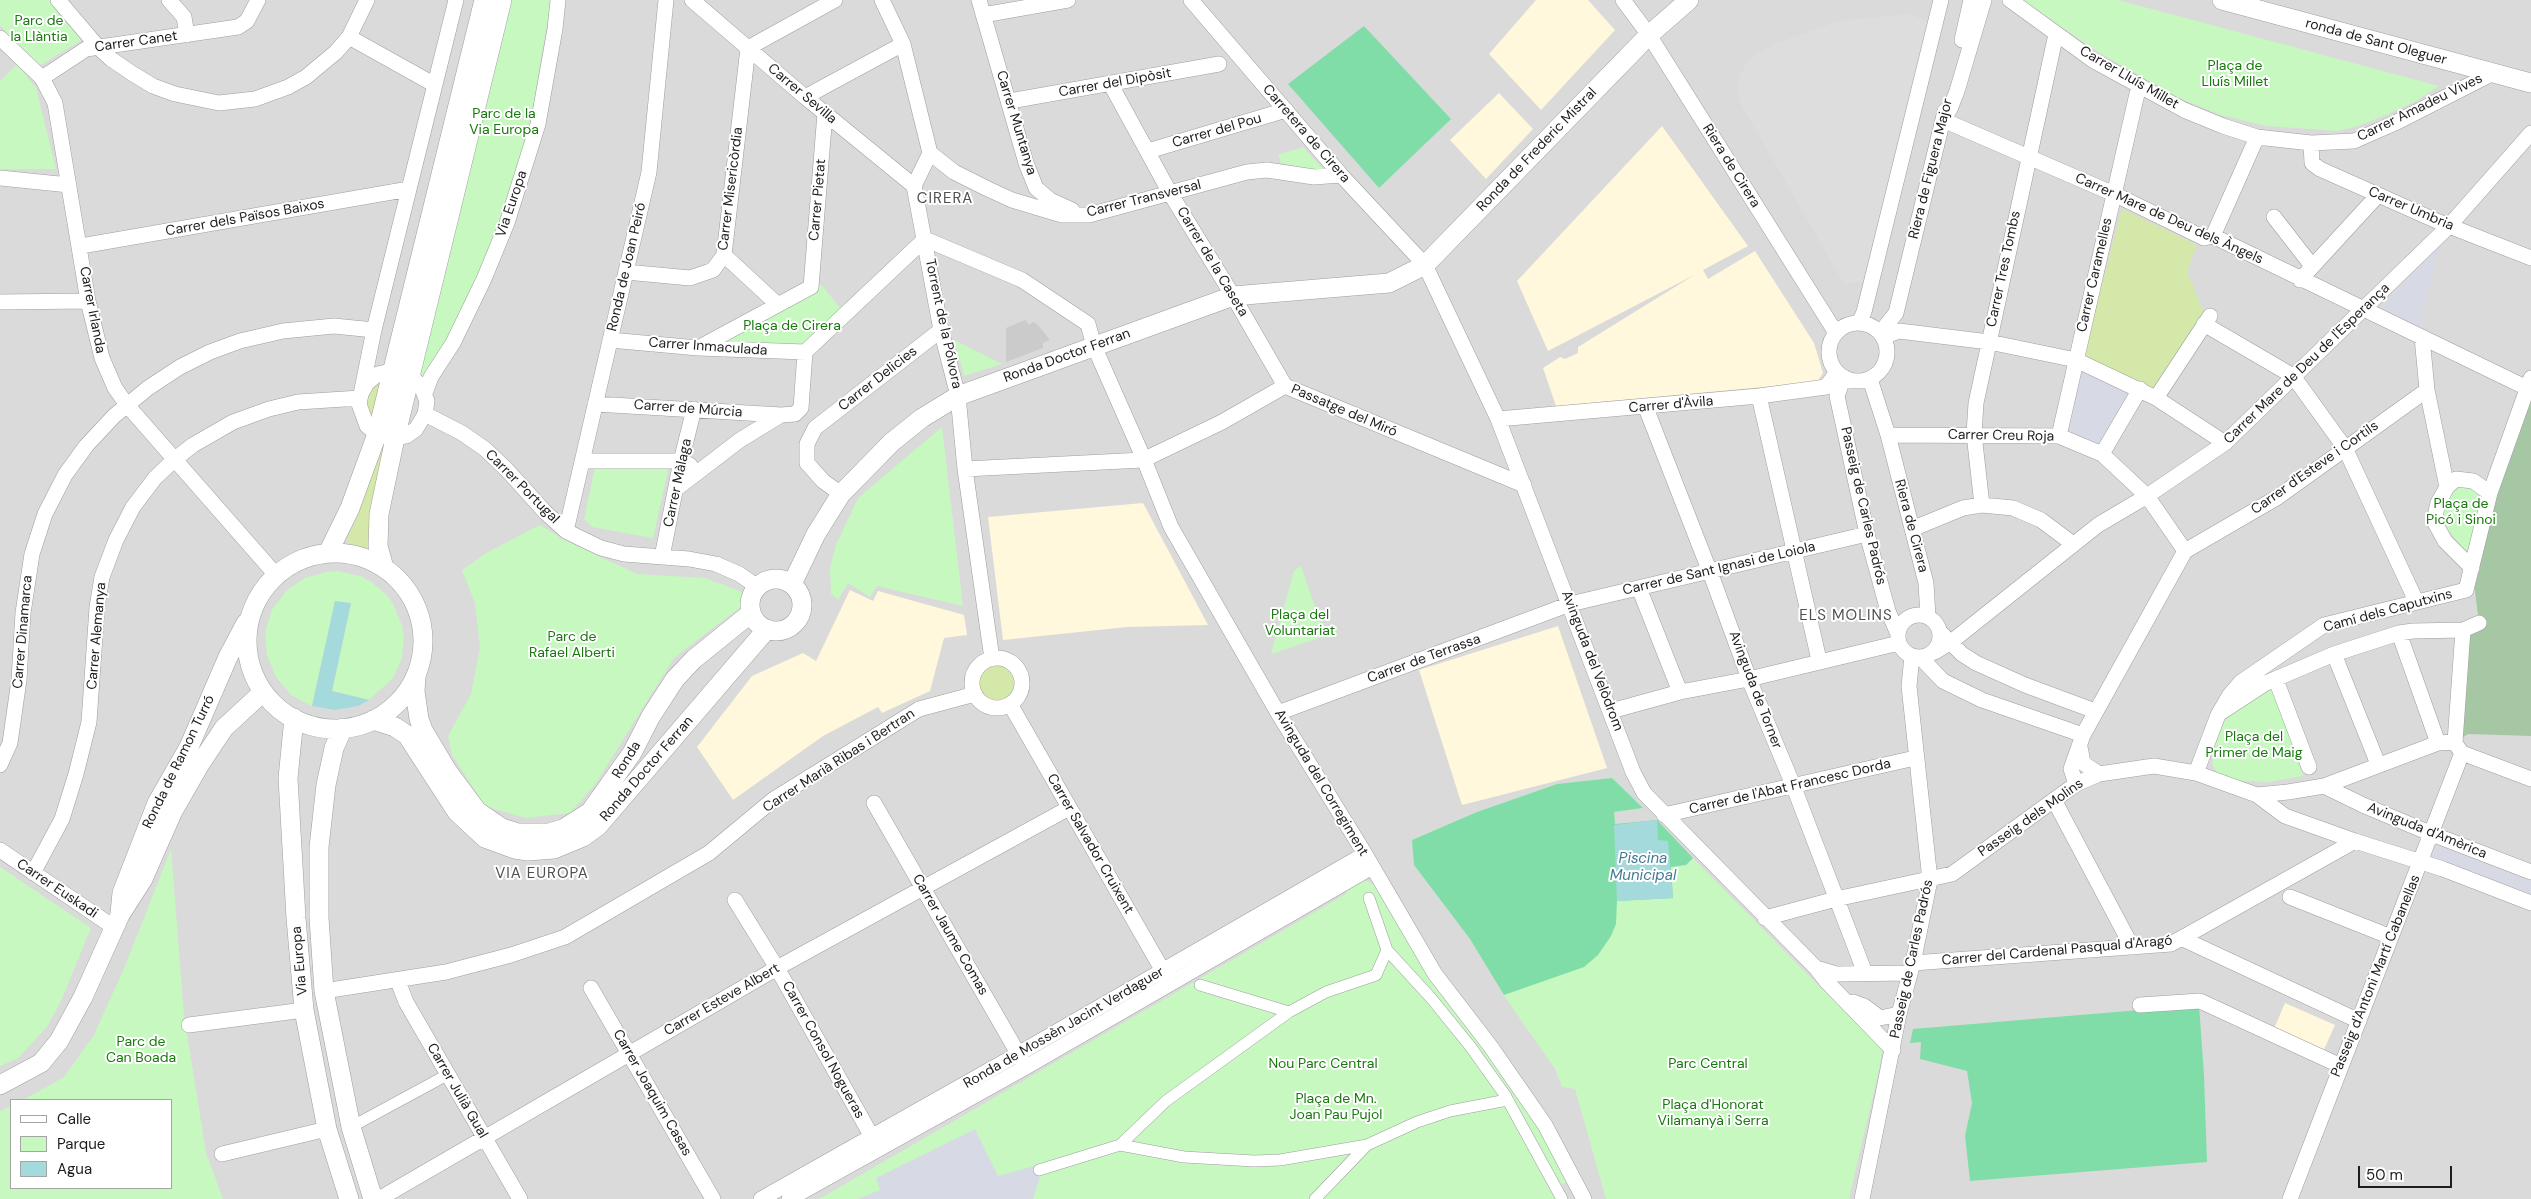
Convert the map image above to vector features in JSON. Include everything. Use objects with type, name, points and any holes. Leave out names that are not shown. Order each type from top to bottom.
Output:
[{"type":"street","points":[[58,0],[98,47],[111,59],[153,86],[199,100],[237,102],[270,94],[306,77],[336,52],[349,37],[367,0]]},
{"type":"street","points":[[169,0],[184,18],[187,35]]},
{"type":"street","name":"Carrer Canet","points":[[42,78],[86,49],[238,27],[247,22],[258,0]]},
{"type":"street","points":[[425,414],[416,429],[406,436],[386,436],[363,420],[360,412],[361,395],[374,330],[456,0]]},
{"type":"street","points":[[384,568],[378,546],[386,436],[484,0]]},
{"type":"street","points":[[400,373],[502,0]]},
{"type":"street","name":"Via Europa","points":[[425,414],[425,393],[431,377],[453,343],[488,271],[507,223],[533,142],[555,29],[558,0]]},
{"type":"street","name":"Ronda de Joan Peiró","points":[[566,531],[649,172],[666,0]]},
{"type":"street","name":"Carrer Sevilla","points":[[692,0],[805,97],[914,186]]},
{"type":"street","points":[[748,48],[834,0]]},
{"type":"street","points":[[882,0],[903,44],[930,154],[914,186]]},
{"type":"street","points":[[981,7],[1068,0]]},
{"type":"street","name":"Carretera de Cirera","points":[[1190,0],[1341,175],[1425,265]]},
{"type":"street","name":"Riera de Cirera","points":[[1623,0],[1649,35],[1836,333]]},
{"type":"street","points":[[1649,35],[1689,0]]},
{"type":"street","points":[[1860,323],[1941,0]]},
{"type":"street","name":"Riera de Figuera Major","points":[[1882,335],[1896,313],[1971,0]]},
{"type":"street","points":[[1943,120],[1950,109],[1957,91],[1984,0]]},
{"type":"street","name":"Carrer Lluís Millet","points":[[2010,0],[2094,61],[2184,110],[2223,126],[2257,136]]},
{"type":"street","name":"ronda de Sant Oleguer","points":[[2222,0],[2260,5],[2531,83]]},
{"type":"street","name":"Carrer Muntanya","points":[[981,7],[1010,101],[1026,163],[1036,188],[1050,200],[1089,215]]},
{"type":"street","name":"Carrer Tres Tombs","points":[[1982,505],[1974,434],[1976,403],[2028,156],[2056,34]]},
{"type":"street","name":"Ronda de Frederic Mistral","points":[[1425,265],[1649,35]]},
{"type":"street","points":[[349,37],[435,85]]},
{"type":"street","name":"Carrer Irlanda","points":[[0,38],[42,78],[55,103],[88,301],[102,358],[115,388],[126,405],[276,575]]},
{"type":"street","points":[[805,97],[903,44]]},
{"type":"street","name":"Carrer Misericòrdia","points":[[626,272],[690,278],[713,270],[724,255],[748,48]]},
{"type":"street","name":"Carrer del Dipòsit","points":[[1010,101],[1111,85],[1219,64]]},
{"type":"street","name":"Carrer Amadeu Vives","points":[[2257,136],[2311,143],[2354,141],[2395,124],[2494,73]]},
{"type":"street","name":"Carrer de la Caseta","points":[[1111,85],[1170,193],[1285,386]]},
{"type":"street","name":"Carrer Caramelles","points":[[2058,436],[2139,85]]},
{"type":"street","name":"Carrer del Pou","points":[[1148,151],[1286,110]]},
{"type":"street","name":"Carrer Pietat","points":[[777,304],[811,287],[825,113]]},
{"type":"street","name":"Carrer Mare de Deu dels Àngels","points":[[1943,120],[2114,194],[2204,238],[2212,236],[2300,280],[2422,337],[2529,383]]},
{"type":"street","name":"Carrer Mare de Deu de l'Esperança","points":[[1946,638],[2098,525],[2147,496],[2225,443],[2449,226],[2531,133]]},
{"type":"street","points":[[2212,236],[2257,136]]},
{"type":"street","name":"Carrer Umbria","points":[[2311,143],[2312,163],[2320,169],[2449,226],[2531,258]]},
{"type":"street","name":"Carrer Transversal","points":[[930,154],[954,172],[1012,200],[1062,215],[1089,215],[1247,172],[1267,170],[1314,178],[1341,175]]},
{"type":"street","points":[[0,178],[70,185]]},
{"type":"street","name":"Torrent de la Pólvora","points":[[914,186],[941,330],[958,396],[965,469],[992,659]]},
{"type":"street","name":"Carrer dels Països Baixos","points":[[80,246],[409,189]]},
{"type":"street","points":[[2300,280],[2378,195]]},
{"type":"street","points":[[2274,217],[2312,266]]},
{"type":"street","points":[[676,490],[700,469],[740,440],[801,408],[805,352],[925,239]]},
{"type":"street","name":"Avinguda del Corregiment","points":[[925,239],[1022,280],[1088,324],[1094,346],[1171,527],[1278,713],[1435,974],[1491,1047],[1545,1125],[1584,1199]]},
{"type":"street","points":[[698,348],[777,304],[724,255]]},
{"type":"street","name":"Ronda Doctor Ferran","points":[[792,584],[816,534],[841,494],[892,442],[922,418],[958,396],[1233,296],[1389,283],[1425,265]]},
{"type":"street","name":"Avinguda del Velòdrom","points":[[1425,265],[1498,419],[1611,710],[1633,772],[1644,793],[1816,968],[1893,1050]]},
{"type":"street","points":[[0,302],[88,301]]},
{"type":"street","points":[[2156,398],[2207,320],[2293,376],[2345,448],[2416,601]]},
{"type":"street","points":[[1860,323],[1869,325],[1882,335],[1887,356],[1884,366],[1870,379],[1857,381],[1840,375],[1829,357],[1829,348],[1836,333],[1846,325],[1860,323]]},
{"type":"street","name":"Carrer Dinamarca","points":[[0,765],[10,743],[18,689],[26,581],[32,554],[45,514],[65,475],[86,446],[126,405],[180,367],[210,352],[240,341],[283,331],[312,327],[360,327],[374,330]]},
{"type":"street","name":"Carrer Delicies","points":[[841,494],[823,481],[807,463],[807,444],[815,428],[941,330]]},
{"type":"street","points":[[1882,335],[1899,331],[1989,342],[2076,360],[2140,389],[2225,443]]},
{"type":"street","points":[[2422,337],[2426,390],[2447,487]]},
{"type":"street","name":"Carrer Inmaculada","points":[[610,340],[698,348],[805,352]]},
{"type":"street","points":[[361,395],[372,378],[400,373],[418,382],[425,393]]},
{"type":"street","name":"Carrer d'Àvila","points":[[1498,419],[1646,408],[1759,396],[1826,387],[1840,375]]},
{"type":"street","name":"Passeig de Carles Padrós","points":[[1840,375],[1837,396],[1867,534],[1888,611],[1899,638]]},
{"type":"street","name":"Riera de Cirera","points":[[1870,379],[1888,435],[1926,583],[1928,617]]},
{"type":"street","name":"Camí dels Caputxins","points":[[2196,773],[2218,715],[2229,696],[2241,682],[2324,625],[2466,590],[2490,493],[2529,383]]},
{"type":"street","name":"Passatge del Miró","points":[[1143,460],[1222,422],[1285,386],[1524,485]]},
{"type":"street","points":[[2102,454],[2140,389]]},
{"type":"street","name":"Carrer d'Esteve i Cortils","points":[[2185,551],[2278,497],[2426,390]]},
{"type":"street","name":"Carrer Alemanya","points":[[33,874],[62,819],[87,731],[93,682],[97,607],[102,577],[116,540],[133,507],[155,478],[174,459],[193,445],[233,422],[268,409],[318,399],[361,395]]},
{"type":"street","points":[[1759,396],[1819,660]]},
{"type":"street","name":"Carrer de Múrcia","points":[[595,404],[788,415]]},
{"type":"street","name":"Avinguda de Torner","points":[[1646,408],[1749,679],[1793,785],[1865,973]]},
{"type":"street","name":"Carrer Màlaga","points":[[662,557],[681,461],[694,409]]},
{"type":"street","name":"Carrer Portugal","points":[[425,414],[462,433],[485,449],[507,470],[544,512],[566,531],[602,548],[624,554],[716,564],[739,574],[758,587]]},
{"type":"street","name":"Carrer Creu Roja","points":[[1888,435],[1974,434],[2058,436],[2102,454],[2147,496],[2185,551]]},
{"type":"street","points":[[328,554],[386,436]]},
{"type":"street","points":[[965,469],[1143,460]]},
{"type":"street","points":[[582,461],[681,461],[700,469]]},
{"type":"street","points":[[2472,568],[2445,541],[2434,521],[2438,502],[2447,487],[2456,479],[2473,481],[2490,493]]},
{"type":"street","points":[[1912,529],[1963,508],[1982,505],[2013,508],[2041,520],[2073,544]]},
{"type":"street","name":"Carrer de Sant Ignasi de Loiola","points":[[1570,604],[1867,534]]},
{"type":"street","points":[[2076,784],[2070,769],[2081,741],[2095,712],[2185,551]]},
{"type":"street","points":[[328,554],[357,556],[384,568],[394,576],[410,597],[420,621],[422,647],[417,672],[400,700],[373,720],[343,728],[326,728],[294,718],[277,707],[263,692],[252,671],[247,648],[251,613],[261,592],[276,575],[295,562],[328,554]]},
{"type":"street","points":[[778,579],[792,584],[802,597],[801,614],[789,628],[780,632],[766,630],[757,623],[751,613],[750,602],[758,587],[768,580],[778,579]]},
{"type":"street","points":[[1638,588],[1680,692]]},
{"type":"street","name":"Carrer de Terrassa","points":[[1278,713],[1570,604]]},
{"type":"street","name":"Ronda de Ramon Turró","points":[[118,921],[122,893],[155,808],[189,747],[228,657],[251,613]]},
{"type":"street","name":"Ronda","points":[[417,672],[415,691],[419,719],[423,730],[448,772],[477,811],[502,828],[518,833],[530,835],[549,833],[563,829],[590,812],[632,753],[651,716],[675,679],[694,659],[751,613]]},
{"type":"street","points":[[2081,741],[1982,700],[1943,681],[1922,655],[1902,649],[1899,638],[1904,622],[1913,616],[1928,617],[1962,654],[1976,663],[2025,685],[2095,712]]},
{"type":"street","points":[[2218,715],[2266,683],[2334,654],[2399,633],[2422,630],[2462,630],[2479,623]]},
{"type":"street","name":"Ronda Doctor Ferran","points":[[373,720],[395,727],[407,735],[457,812],[485,838],[515,849],[528,851],[554,849],[583,837],[603,820],[766,630]]},
{"type":"street","name":"Passeig d'Antoni Martí Cabanellas","points":[[2290,1199],[2432,834],[2458,748],[2462,630]]},
{"type":"street","points":[[2399,633],[2438,742]]},
{"type":"street","points":[[1611,710],[1680,692],[1749,679],[1899,638]]},
{"type":"street","points":[[1922,655],[1939,645],[1946,638]]},
{"type":"street","points":[[2334,654],[2378,764]]},
{"type":"street","name":"Passeig de Carles Padrós","points":[[1862,1199],[1899,1014],[1930,880],[1908,686],[1922,655]]},
{"type":"street","points":[[992,659],[1009,662],[1020,674],[1021,691],[1010,704],[994,708],[980,700],[975,694],[973,679],[979,666],[992,659]]},
{"type":"street","points":[[2276,680],[2309,767]]},
{"type":"street","name":"Ronda de Ramon Turró","points":[[0,1085],[28,1072],[52,1051],[83,997],[118,921],[143,879],[173,811],[200,764],[224,728],[263,692]]},
{"type":"street","name":"Carrer Marià Ribas i Bertran","points":[[324,991],[398,981],[446,972],[511,955],[565,936],[708,853],[774,799],[919,709],[975,694]]},
{"type":"street","name":"Carrer Salvador Cruixent","points":[[1010,704],[1167,977]]},
{"type":"street","name":"Via Europa","points":[[294,718],[288,778],[296,918],[304,1010],[327,1129],[350,1199]]},
{"type":"street","name":"Via Europa","points":[[343,728],[334,748],[326,785],[320,847],[319,918],[324,991],[352,1127],[373,1199]]},
{"type":"street","points":[[2081,741],[2083,763],[2098,774]]},
{"type":"street","points":[[2196,773],[2257,795],[2288,792],[2324,786],[2438,742],[2458,748],[2530,779]]},
{"type":"street","name":"Carrer de l'Abat Francesc Dorda","points":[[1664,815],[1915,758]]},
{"type":"street","name":"Passeig dels Molins","points":[[1765,918],[1836,899],[1952,874],[2076,784],[2098,774],[2154,766],[2196,773]]},
{"type":"street","name":"Avinguda d'Amèrica","points":[[2324,786],[2363,805],[2432,834],[2531,872]]},
{"type":"street","name":"Avinguda d'Amèrica","points":[[2257,795],[2285,816],[2421,862],[2531,903]]},
{"type":"street","points":[[2054,800],[2132,946]]},
{"type":"street","name":"Carrer Jaume Comas","points":[[874,803],[1022,1061]]},
{"type":"street","name":"Carrer Esteve Albert","points":[[379,1199],[777,968],[922,887],[1070,808]]},
{"type":"street","name":"Carrer del Cardenal Pasqual d'Aragó","points":[[1816,968],[1836,974],[1865,973],[2132,946],[2171,944],[2355,841]]},
{"type":"street","name":"Carrer Euskadi","points":[[0,850],[33,874],[118,921]]},
{"type":"street","name":"Ronda de Mossèn Jacint Verdaguer","points":[[761,1199],[875,1143],[1022,1061],[1368,861]]},
{"type":"street","points":[[2290,897],[2391,937]]},
{"type":"street","points":[[1369,898],[1387,950],[1431,998],[1470,1046],[1521,1121],[1559,1198]]},
{"type":"street","name":"Carrer Consol Nogueras","points":[[735,900],[777,968],[875,1143]]},
{"type":"street","points":[[2183,939],[2359,1021]]},
{"type":"street","points":[[1039,1170],[1120,1145],[1166,1101],[1289,1012],[1326,992],[1376,975],[1387,950]]},
{"type":"street","name":"Carrer Julià Gual","points":[[398,981],[406,1002],[520,1199]]},
{"type":"street","points":[[1200,985],[1289,1012]]},
{"type":"street","name":"Carrer Joaquim Casas","points":[[591,988],[713,1199]]},
{"type":"street","name":"Avinguda del Velòdrom","points":[[1844,1000],[1864,1006],[1880,1018],[1899,1014]]},
{"type":"street","points":[[2140,1005],[2200,1001],[2341,1066]]},
{"type":"street","points":[[189,1025],[304,1010]]},
{"type":"street","points":[[352,1127],[447,1075]]},
{"type":"street","points":[[1120,1145],[1184,1156],[1254,1161],[1280,1160],[1367,1145],[1417,1122],[1450,1111],[1507,1100]]},
{"type":"street","points":[[222,1154],[327,1129]]},
{"type":"street","name":"Ronda de Mossèn Jacint Verdaguer","points":[[789,1199],[875,1143]]},
{"type":"street","points":[[1315,1199],[1367,1145]]},
{"type":"shaded area","points":[[0,0],[2531,0],[2531,1199],[0,1199]]},
{"type":"shaded area","points":[[1536,0],[1588,0],[1615,30],[1541,110],[1489,54]]},
{"type":"shaded area","points":[[1910,14],[1929,22],[1868,281],[1844,284],[1742,106],[1737,94],[1739,75],[1752,56],[1779,42],[1839,21]]},
{"type":"shaded area","points":[[1499,93],[1533,129],[1486,179],[1450,140]]},
{"type":"shaded area","points":[[1662,126],[1748,246],[1703,270],[1708,279],[1755,251],[1814,343],[1823,373],[1817,382],[1556,406],[1543,368],[1560,357],[1565,359],[1578,353],[1578,347],[1696,274],[1548,351],[1517,281]]},
{"type":"shaded area","points":[[2440,244],[2418,330],[2378,311]]},
{"type":"shaded area","points":[[1025,320],[1029,325],[1033,322],[1037,324],[1050,340],[1043,343],[1043,348],[1006,362],[1006,328]]},
{"type":"shaded area","points":[[2088,373],[2128,393],[2099,448],[2070,433],[2068,429],[2082,374]]},
{"type":"shaded area","points":[[1143,503],[1208,625],[1127,627],[1003,640],[988,517]]},
{"type":"shaded area","points":[[850,590],[873,601],[878,591],[964,615],[967,635],[944,638],[930,691],[882,713],[878,707],[823,736],[733,800],[697,747],[752,676],[803,653],[816,661]]},
{"type":"shaded area","points":[[1558,626],[1607,768],[1462,805],[1419,670]]},
{"type":"shaded area","points":[[2436,843],[2531,878],[2531,895],[2431,858]]},
{"type":"shaded area","points":[[2285,1003],[2335,1025],[2322,1054],[2273,1031]]},
{"type":"shaded area","points":[[975,1129],[998,1176],[1038,1165],[1040,1177],[1033,1199],[858,1199],[880,1190],[876,1178]]},
{"type":"green space","name":"Parc de la Llàntia","points":[[0,0],[49,0],[82,40],[39,66],[0,26]]},
{"type":"green space","name":"Parc de la Via Europa","points":[[507,0],[551,0],[529,130],[509,199],[473,291],[426,379],[417,371]]},
{"type":"green space","name":"Plaça de Lluís Millet","points":[[2023,0],[2118,0],[2439,86],[2416,101],[2388,114],[2361,125],[2338,131],[2267,126],[2221,115],[2179,98],[2095,50]]},
{"type":"green space","points":[[1364,26],[1451,119],[1379,188],[1288,84]]},
{"type":"green space","points":[[17,64],[36,88],[56,169],[0,169],[0,81]]},
{"type":"green space","points":[[1303,147],[1324,170],[1308,169],[1281,163],[1278,155]]},
{"type":"green space","points":[[2122,209],[2197,245],[2187,272],[2204,312],[2153,393],[2083,357]]},
{"type":"green space","name":"Plaça de Cirera","points":[[821,284],[843,312],[799,350],[716,343]]},
{"type":"green space","points":[[954,340],[1002,364],[964,376]]},
{"type":"green space","points":[[2531,379],[2531,736],[2468,734],[2455,742],[2463,630],[2479,623],[2472,568]]},
{"type":"green space","points":[[384,381],[373,423],[366,411],[367,398],[372,387]]},
{"type":"green space","points":[[942,427],[963,606],[877,586],[870,597],[848,583],[838,600],[831,594],[830,568],[836,545],[858,498]]},
{"type":"green space","points":[[384,444],[370,548],[367,549],[350,544],[347,539],[364,500],[381,445]]},
{"type":"green space","points":[[669,466],[653,538],[592,527],[584,519],[595,467]]},
{"type":"green space","name":"Plaça de Picó i Sinoi","points":[[2456,485],[2469,485],[2484,496],[2469,556],[2440,519],[2441,510]]},
{"type":"green space","name":"Parc de Rafael Alberti","points":[[540,525],[566,541],[637,574],[705,578],[742,592],[742,606],[674,658],[596,783],[570,813],[525,818],[485,806],[452,755],[448,736],[471,694],[480,648],[475,603],[462,570],[486,553]]},
{"type":"green space","name":"Plaça del Voluntariat","points":[[1301,566],[1325,636],[1271,654],[1294,571]]},
{"type":"green space","points":[[338,571],[360,576],[370,581],[387,595],[402,625],[404,636],[402,658],[393,678],[369,700],[332,691],[351,604],[335,601],[312,706],[291,695],[276,677],[267,655],[265,632],[272,610],[286,591],[305,578],[326,572]]},
{"type":"green space","points":[[998,663],[1011,669],[1017,682],[1011,695],[998,701],[985,695],[979,682],[985,669]]},
{"type":"green space","name":"Plaça del Primer de Maig","points":[[2272,687],[2303,776],[2269,782],[2230,780],[2219,775],[2213,766],[2212,755],[2225,720],[2260,691]]},
{"type":"green space","name":"Parc Central","points":[[1612,778],[1643,808],[1614,812],[1617,901],[1671,867],[1686,865],[1693,858],[1816,983],[1876,1038],[1882,1047],[1880,1065],[1849,1199],[1606,1199],[1575,1089],[1562,1087],[1555,1069],[1507,1000],[1470,939],[1414,865],[1412,840],[1477,812],[1557,784]]},
{"type":"green space","points":[[1612,778],[1643,808],[1614,812],[1615,824],[1657,820],[1693,858],[1686,865],[1671,867],[1673,898],[1617,901],[1616,924],[1611,936],[1598,955],[1584,967],[1504,995],[1470,939],[1414,865],[1412,840],[1477,812],[1557,784]]},
{"type":"green space","name":"Parc de Can Boada","points":[[171,849],[184,1015],[206,1153],[223,1199],[0,1199],[0,1111],[10,1106],[10,1189],[172,1189],[172,1099],[25,1099],[64,1077],[94,1035],[125,966]]},
{"type":"green space","points":[[0,867],[91,928],[61,1001],[47,1027],[18,1058],[0,1066]]},
{"type":"green space","name":"Nou Parc Central","points":[[1360,880],[1368,881],[1375,886],[1405,937],[1540,1128],[1568,1181],[1560,1186],[1566,1199],[819,1199],[1346,894],[1347,887]]},
{"type":"green space","points":[[2199,1005],[2207,1162],[1970,1181],[1965,1136],[1972,1103],[1967,1071],[1920,1059],[1921,1042],[1910,1043],[1913,1029]]},
{"type":"water","points":[[335,601],[351,603],[332,691],[369,700],[358,706],[335,710],[312,706]]},
{"type":"water","name":"Piscina Municipal","points":[[1657,820],[1658,840],[1668,841],[1673,898],[1617,901],[1614,825]]},
{"type":"district","name":"CIRERA","points":[[945,199]]},
{"type":"district","name":"ELS MOLINS","points":[[1846,616]]},
{"type":"district","name":"VIA EUROPA","points":[[542,874]]},
{"type":"park label","name":"Plaça de Mn. Joan Pau Pujol","points":[[1336,1108]]},
{"type":"park label","name":"Plaça d'Honorat Vilamanyà i Serra","points":[[1713,1114]]}]
